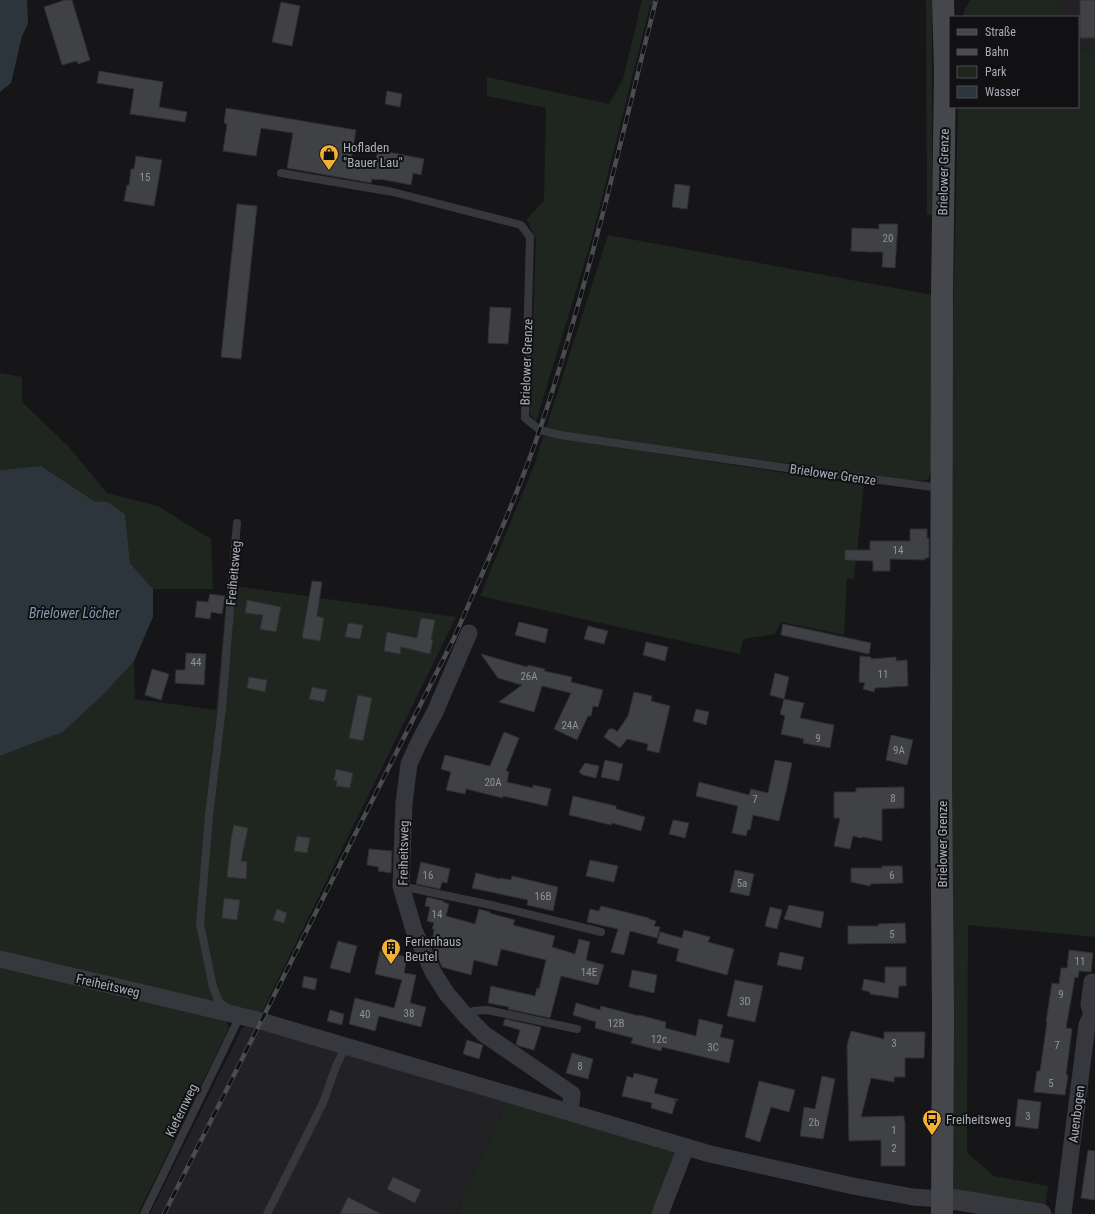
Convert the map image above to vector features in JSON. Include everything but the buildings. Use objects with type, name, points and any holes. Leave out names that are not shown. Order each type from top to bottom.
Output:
[{"type":"main road","name":"Brielower Grenze","points":[[942,1206],[942,226],[945,70],[943,0]]},
{"type":"street","name":"Freiheitsweg","points":[[470,633],[435,712],[409,764],[404,803],[401,886],[414,930],[433,972],[446,994],[484,1034],[572,1094],[570,1112]]},
{"type":"street","name":"Freiheitsweg","points":[[0,959],[261,1021],[686,1147],[853,1186],[914,1197],[942,1206]]},
{"type":"street","name":"Auenbogen","points":[[1063,1214],[1087,1025],[1093,1014],[1089,1005],[1092,982]]},
{"type":"street","points":[[660,1214],[686,1147]]},
{"type":"street","points":[[942,1206],[958,1200],[1041,1214]]},
{"type":"lane","name":"Brielower Grenze","points":[[280,173],[393,192],[521,225],[530,237],[525,418],[540,430],[560,435],[942,489]]},
{"type":"lane","name":"Freiheitsweg","points":[[237,523],[222,708],[209,816],[200,924],[213,987],[219,1002],[240,1016]]},
{"type":"lane","points":[[401,886],[491,905],[601,932]]},
{"type":"lane","points":[[465,1015],[473,1011],[487,1010],[577,1029]]},
{"type":"lane","name":"Kiefernweg","points":[[144,1214],[240,1016]]},
{"type":"lane","points":[[267,1214],[323,1103],[336,1066],[346,1046]]},
{"type":"shaded area","points":[[1059,0],[1095,0],[1095,49],[1079,50],[1079,16],[1059,16]]},
{"type":"shaded area","points":[[250,1025],[507,1101],[456,1214],[150,1214],[242,1028]]},
{"type":"green space","points":[[642,0],[657,0],[650,6],[590,245],[536,422],[530,414],[530,404],[536,240],[527,219],[544,201],[546,108],[487,96],[487,77],[609,104],[623,79]]},
{"type":"green space","points":[[926,0],[932,0],[932,215],[927,214]]},
{"type":"green space","points":[[971,0],[1059,0],[1059,16],[963,16],[965,8]]},
{"type":"green space","points":[[1095,49],[1095,937],[968,925],[967,1153],[994,1176],[1048,1186],[1045,1208],[952,1191],[950,451],[958,108],[1079,108],[1079,50]]},
{"type":"green space","points":[[608,235],[933,295],[932,470],[928,480],[913,481],[562,432],[546,428]]},
{"type":"green space","points":[[0,373],[22,377],[22,402],[69,447],[107,493],[158,506],[211,539],[213,589],[153,589],[130,563],[125,514],[108,502],[94,501],[41,466],[0,470]]},
{"type":"green space","points":[[543,436],[864,485],[854,579],[847,578],[844,635],[781,622],[775,634],[743,639],[740,654],[480,596],[535,463]]},
{"type":"green space","points":[[235,586],[456,617],[260,1016],[0,953],[0,756],[63,732],[104,694],[134,661],[135,699],[216,710],[227,591]]},
{"type":"green space","points":[[0,967],[226,1020],[229,1028],[138,1214],[0,1214]]},
{"type":"green space","points":[[507,1101],[679,1152],[655,1214],[456,1214]]},
{"type":"water","points":[[0,0],[27,0],[28,24],[22,36],[11,83],[0,92]]},
{"type":"water","name":"Brielower Löcher","points":[[41,466],[94,501],[108,502],[125,514],[130,563],[153,589],[153,617],[134,661],[104,694],[63,732],[0,756],[0,470]]},
{"type":"railway","points":[[164,1214],[454,638],[510,508],[531,456],[573,323],[602,216],[656,0]]},
{"type":"place","name":"Hofladen \"Bauer Lau\"","points":[[329,171]]},
{"type":"place","name":"Ferienhaus Beutel","points":[[391,965]]},
{"type":"place","name":"Freiheitsweg","points":[[932,1136]]}]
